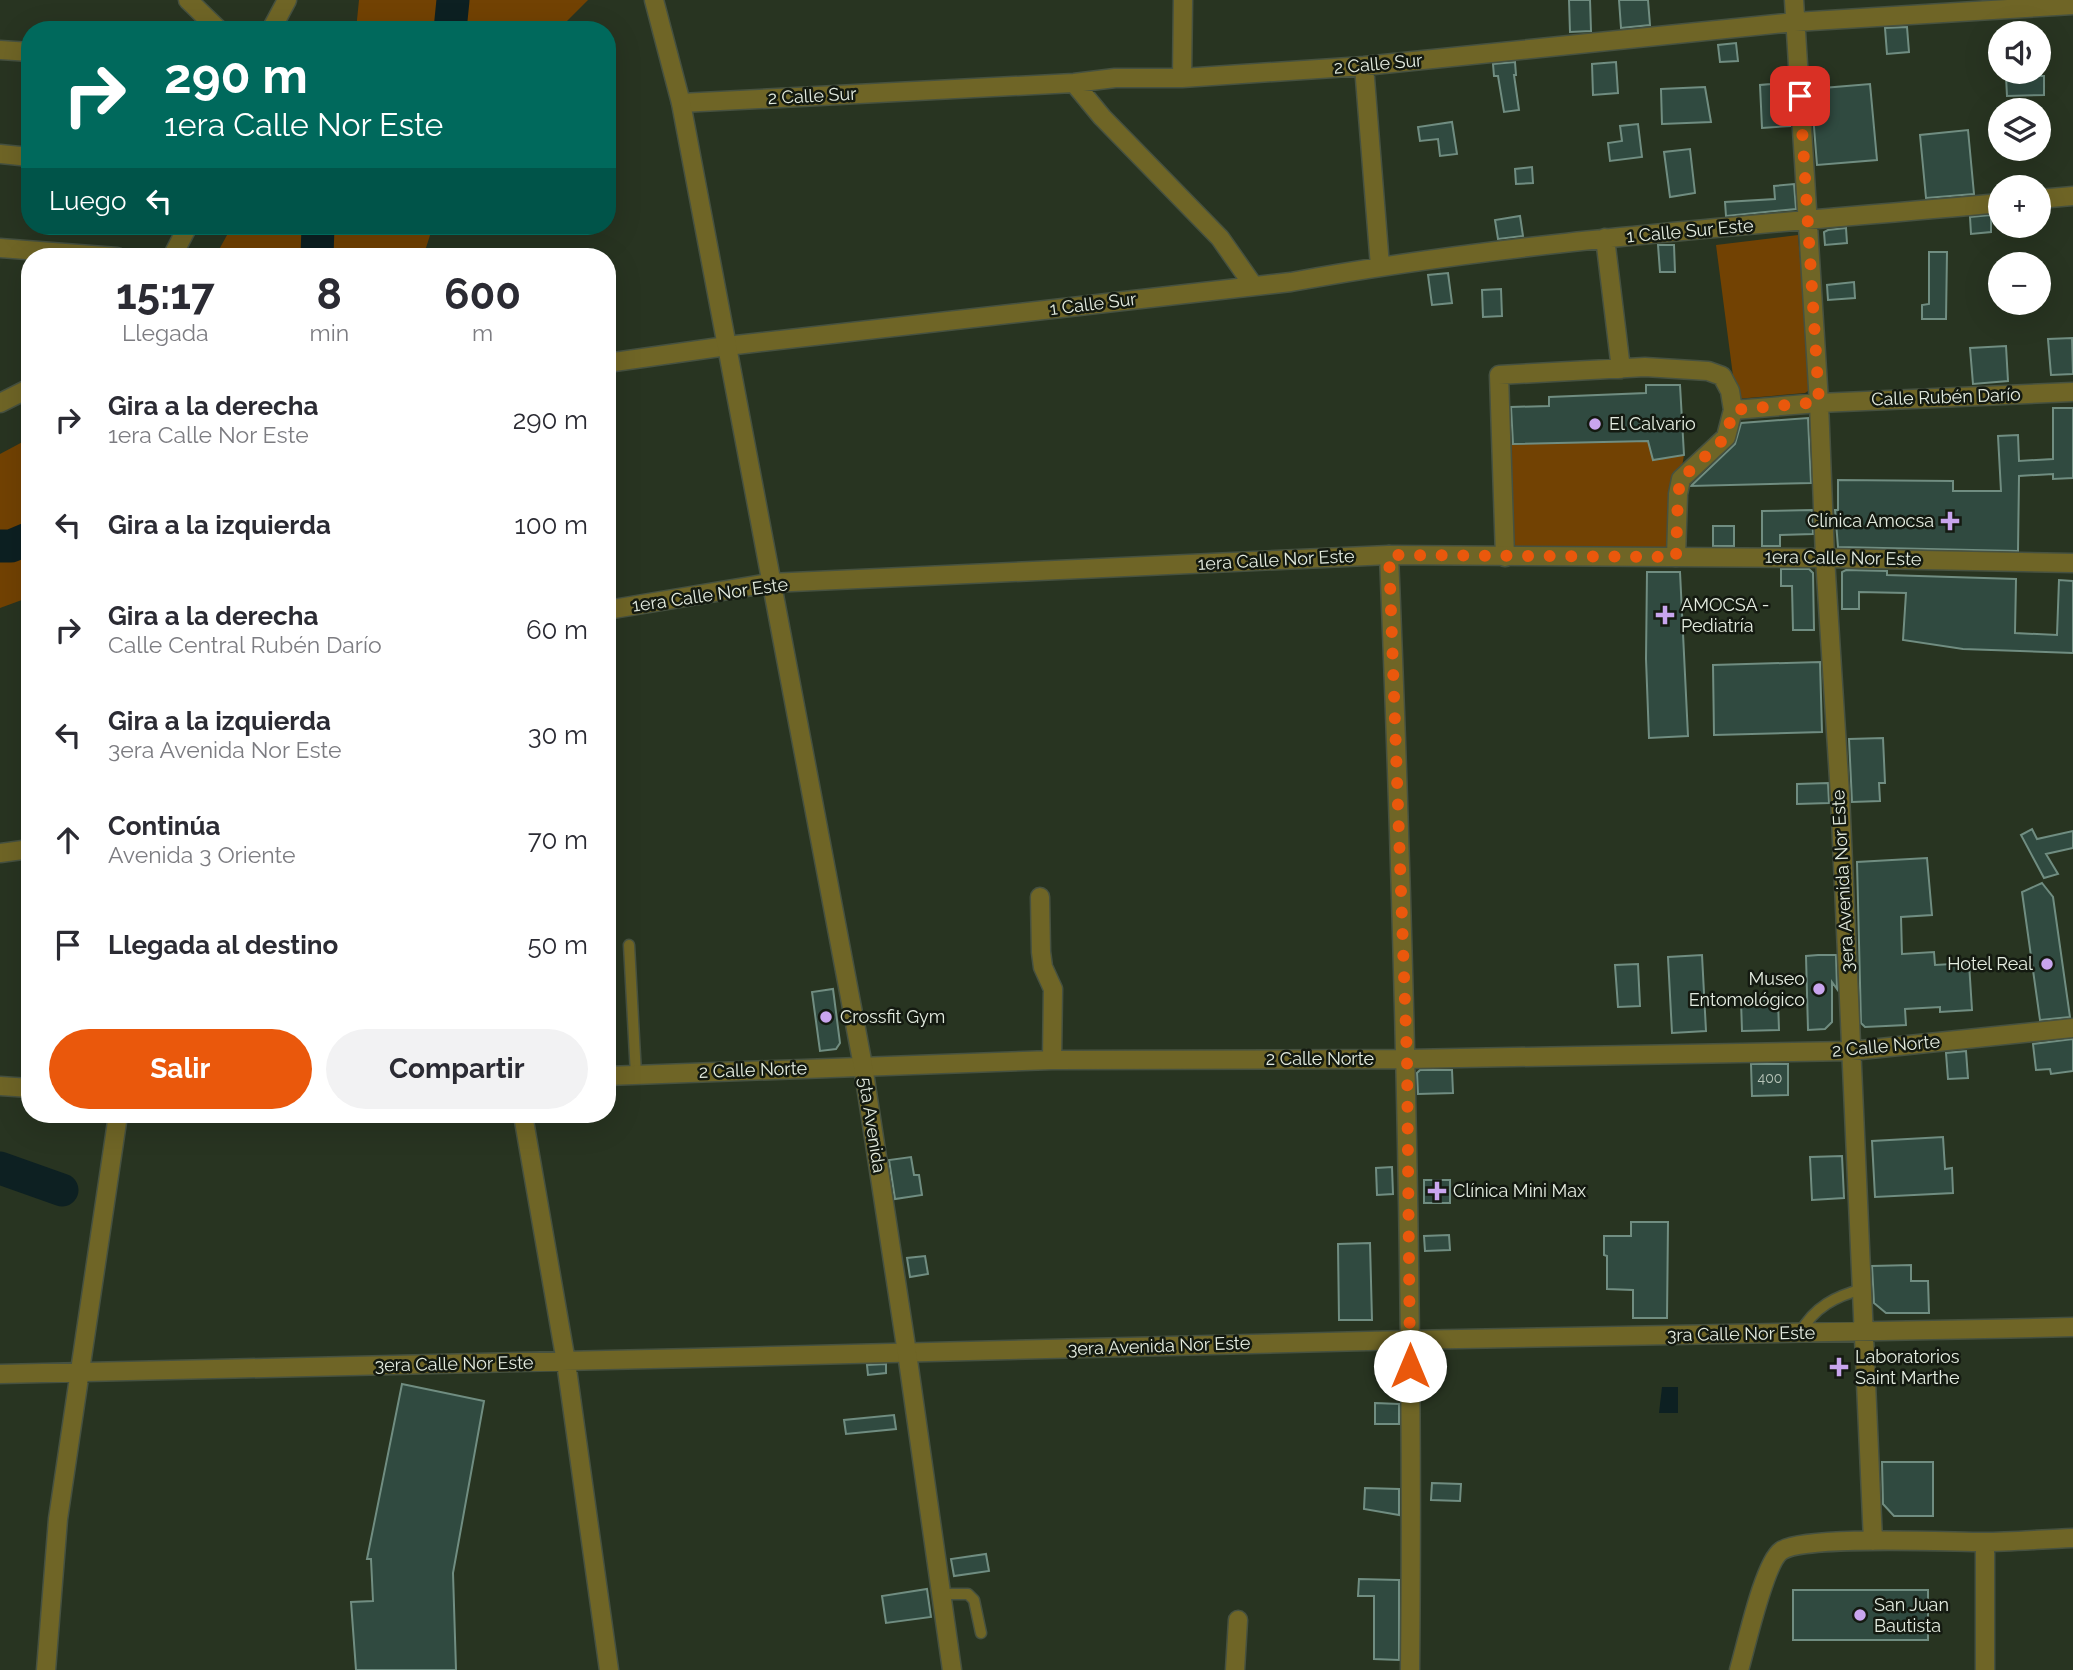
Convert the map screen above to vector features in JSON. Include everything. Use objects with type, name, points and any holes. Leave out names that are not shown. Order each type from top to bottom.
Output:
[{"type":"street","points":[[188,0],[210,21]]},
{"type":"street","points":[[276,21],[287,0]]},
{"type":"street","name":"5ta Avenida","points":[[654,0],[681,103],[863,1066],[908,1353],[952,1670]]},
{"type":"street","points":[[1182,78],[1183,0]]},
{"type":"street","name":"3era Avenida Nor Este","points":[[1794,0],[1840,795],[1873,1541]]},
{"type":"street","name":"2 Calle Sur","points":[[681,103],[1074,83],[1115,78],[1182,78],[1364,66],[1796,22],[2073,5]]},
{"type":"street","points":[[0,50],[21,51]]},
{"type":"street","points":[[1364,66],[1380,266]]},
{"type":"street","points":[[1074,83],[1102,117],[1220,238],[1253,285]]},
{"type":"street","points":[[0,154],[21,155]]},
{"type":"street","points":[[2051,198],[2073,196]]},
{"type":"street","name":"1 Calle Sur Este","points":[[1380,266],[1605,238],[1988,204]]},
{"type":"street","points":[[1605,238],[1621,369]]},
{"type":"street","points":[[0,248],[21,250]]},
{"type":"street","name":"1 Calle Sur","points":[[616,362],[727,346],[1290,282],[1380,266]]},
{"type":"street","points":[[1505,557],[1499,375],[1645,367],[1709,371],[1722,376],[1730,391],[1733,410],[1726,437],[1681,479],[1676,557]]},
{"type":"street","points":[[0,403],[21,392]]},
{"type":"street","name":"Calle Rubén Darío","points":[[1733,410],[1819,402],[2073,392]]},
{"type":"street","points":[[1389,555],[1407,1059],[1410,1670]]},
{"type":"street","name":"1era Calle Nor Este","points":[[616,609],[771,583],[1389,555],[2073,563]]},
{"type":"street","points":[[0,853],[21,850]]},
{"type":"street","points":[[1040,897],[1043,967],[1054,989],[1052,1060]]},
{"type":"street","name":"2 Calle Norte","points":[[616,1076],[1052,1060],[1407,1059],[1851,1051],[2073,1028]]},
{"type":"street","points":[[0,1086],[21,1087]]},
{"type":"street","points":[[46,1670],[58,1519],[117,1123]]},
{"type":"street","points":[[524,1123],[566,1362],[609,1670]]},
{"type":"street","name":"3ra Calle Nor Este","points":[[1410,1340],[2073,1327]]},
{"type":"street","name":"3era Avenida Nor Este","points":[[908,1353],[1410,1340]]},
{"type":"street","name":"3era Calle Nor Este","points":[[0,1374],[908,1353]]},
{"type":"street","points":[[1739,1670],[1773,1562],[1780,1552],[1792,1545],[2073,1538]]},
{"type":"street","points":[[1985,1542],[1985,1670]]},
{"type":"street","points":[[1235,1670],[1238,1619]]},
{"type":"lane","points":[[629,945],[636,1075]]},
{"type":"lane","points":[[1799,1334],[1804,1325],[1827,1302],[1863,1289]]},
{"type":"lane","points":[[942,1594],[968,1594],[974,1600],[981,1633]]},
{"type":"shaded area","points":[[359,0],[588,0],[567,21],[357,21]]},
{"type":"shaded area","points":[[227,235],[430,235],[426,248],[220,248]]},
{"type":"shaded area","points":[[1798,235],[1811,389],[1805,393],[1736,399],[1716,245]]},
{"type":"shaded area","points":[[1648,441],[1653,460],[1684,455],[1668,548],[1511,547],[1509,444]]},
{"type":"shaded area","points":[[21,443],[21,600],[0,608],[0,454]]},
{"type":"shaded area","points":[[1662,1387],[1678,1387],[1678,1413],[1659,1413]]},
{"type":"building","points":[[1569,0],[1590,0],[1591,31],[1570,32]]},
{"type":"building","points":[[1619,0],[1648,0],[1650,25],[1621,28]]},
{"type":"building","points":[[1907,27],[1909,52],[1887,54],[1885,28]]},
{"type":"building","points":[[1736,43],[1738,61],[1720,62],[1718,45]]},
{"type":"building","points":[[1515,62],[1519,110],[1504,112],[1498,76],[1494,76],[1493,64]]},
{"type":"building","points":[[1616,62],[1618,93],[1593,95],[1592,64]]},
{"type":"building","points":[[1788,79],[1790,126],[1762,128],[1760,85],[1771,84],[1771,80]]},
{"type":"building","points":[[1870,84],[1877,160],[1817,165],[1811,89]]},
{"type":"building","points":[[2006,84],[2044,84],[2044,95],[2007,96]]},
{"type":"building","points":[[1705,87],[1711,122],[1662,124],[1661,89]]},
{"type":"building","points":[[1452,122],[1457,154],[1440,156],[1438,139],[1420,141],[1418,127]]},
{"type":"building","points":[[1638,124],[1642,157],[1610,161],[1608,143],[1622,141],[1620,126]]},
{"type":"building","points":[[1968,130],[1974,194],[1926,198],[1920,135]]},
{"type":"building","points":[[1690,149],[1695,193],[1670,197],[1664,152]]},
{"type":"building","points":[[1532,167],[1533,183],[1516,184],[1515,169]]},
{"type":"building","points":[[1794,184],[1796,209],[1726,216],[1725,202],[1775,199],[1774,186]]},
{"type":"building","points":[[1988,215],[1988,232],[1971,234],[1970,217]]},
{"type":"building","points":[[1520,216],[1523,236],[1498,239],[1495,220]]},
{"type":"building","points":[[1846,228],[1847,243],[1825,245],[1824,232]]},
{"type":"building","points":[[1658,245],[1674,245],[1675,272],[1660,272]]},
{"type":"building","points":[[1929,252],[1947,252],[1946,319],[1922,319],[1922,305],[1929,304]]},
{"type":"building","points":[[1448,273],[1452,303],[1432,305],[1428,275]]},
{"type":"building","points":[[1854,282],[1855,298],[1828,300],[1827,285]]},
{"type":"building","points":[[1501,289],[1502,316],[1483,317],[1482,290]]},
{"type":"building","points":[[2072,338],[2073,374],[2051,375],[2048,339]]},
{"type":"building","points":[[2006,346],[2008,381],[1973,384],[1970,348]]},
{"type":"building","name":"El Calvario","points":[[1646,385],[1680,385],[1684,455],[1653,460],[1648,441],[1513,444],[1511,407],[1549,406],[1549,397],[1646,393]]},
{"type":"building","points":[[2053,408],[2073,408],[2073,478],[2053,479],[2053,474],[2019,476],[2018,551],[1838,547],[1835,510],[1838,510],[1838,480],[1953,481],[1953,491],[2001,491],[1998,436],[2018,435],[2019,461],[2053,459]]},
{"type":"building","points":[[1808,418],[1811,483],[1691,486],[1735,444],[1741,423]]},
{"type":"building","points":[[1812,510],[1813,534],[1780,535],[1780,546],[1762,546],[1762,511]]},
{"type":"building","points":[[1713,526],[1734,526],[1734,546],[1713,546]]},
{"type":"building","points":[[1781,569],[1809,569],[1813,573],[1814,630],[1793,630],[1792,586],[1781,586]]},
{"type":"building","points":[[1887,571],[1887,575],[2016,579],[2015,633],[2057,635],[2059,580],[2073,581],[2073,653],[1963,649],[1903,640],[1906,593],[1859,592],[1859,609],[1842,609],[1842,572]]},
{"type":"building","points":[[1647,572],[1680,572],[1688,736],[1649,738]]},
{"type":"building","points":[[1820,662],[1822,732],[1714,735],[1713,665]]},
{"type":"building","points":[[1883,738],[1885,783],[1879,783],[1880,801],[1852,802],[1849,739]]},
{"type":"building","points":[[1828,783],[1829,803],[1797,804],[1797,784]]},
{"type":"building","points":[[2032,829],[2037,839],[2073,831],[2073,848],[2046,854],[2058,874],[2044,878],[2021,835]]},
{"type":"building","points":[[1927,858],[1932,915],[1901,917],[1902,954],[1934,952],[1935,965],[1969,963],[1972,1010],[1940,1012],[1940,1007],[1905,1009],[1906,1025],[1865,1027],[1861,1023],[1857,862]]},
{"type":"building","name":"Hotel Real","points":[[2042,883],[2053,897],[2070,1017],[2040,1020],[2022,892]]},
{"type":"building","points":[[1702,955],[1706,1031],[1672,1033],[1668,957]]},
{"type":"building","name":"Museo Entomológico","points":[[1836,955],[1837,989],[1832,982],[1832,1022],[1825,1029],[1808,1030],[1806,956]]},
{"type":"building","points":[[1638,964],[1640,1006],[1618,1007],[1615,965]]},
{"type":"building","name":"Crossfit Gym","points":[[833,989],[840,1043],[836,1049],[820,1051],[812,992]]},
{"type":"building","points":[[1778,1000],[1779,1030],[1742,1031],[1741,1001]]},
{"type":"building","points":[[2073,1039],[2073,1071],[2051,1074],[2050,1069],[2036,1070],[2033,1044]]},
{"type":"building","points":[[1966,1051],[1968,1078],[1948,1079],[1946,1053]]},
{"type":"building","points":[[1751,1064],[1788,1064],[1788,1095],[1752,1096]]},
{"type":"building","points":[[1420,1070],[1452,1070],[1453,1093],[1418,1094],[1417,1073]]},
{"type":"building","points":[[1943,1137],[1945,1169],[1952,1168],[1953,1193],[1875,1197],[1872,1141]]},
{"type":"building","points":[[1842,1156],[1844,1198],[1812,1200],[1810,1157]]},
{"type":"building","points":[[911,1157],[914,1175],[919,1175],[922,1195],[895,1199],[889,1160]]},
{"type":"building","points":[[1392,1167],[1393,1194],[1377,1195],[1376,1168]]},
{"type":"building","name":"Clínica Mini Max","points":[[1424,1180],[1450,1180],[1450,1203],[1424,1203]]},
{"type":"building","points":[[1631,1222],[1668,1222],[1667,1318],[1633,1318],[1633,1290],[1607,1289],[1604,1236],[1631,1236]]},
{"type":"building","points":[[1449,1235],[1450,1250],[1425,1251],[1424,1236]]},
{"type":"building","points":[[1370,1243],[1372,1320],[1339,1320],[1338,1244]]},
{"type":"building","points":[[925,1256],[928,1274],[910,1277],[907,1258]]},
{"type":"building","points":[[1911,1265],[1911,1281],[1928,1281],[1929,1313],[1886,1313],[1874,1303],[1872,1266]]},
{"type":"building","points":[[886,1364],[886,1373],[868,1375],[867,1365]]},
{"type":"building","points":[[402,1384],[484,1401],[453,1573],[456,1670],[356,1670],[351,1602],[373,1601],[371,1559],[367,1559]]},
{"type":"building","points":[[1375,1403],[1399,1404],[1399,1424],[1375,1424]]},
{"type":"building","points":[[894,1415],[896,1429],[846,1434],[844,1420]]},
{"type":"building","points":[[1882,1462],[1933,1462],[1933,1516],[1894,1516],[1883,1504]]},
{"type":"building","points":[[1432,1483],[1461,1484],[1460,1501],[1431,1500]]},
{"type":"building","points":[[1365,1488],[1399,1489],[1399,1515],[1364,1509]]},
{"type":"building","points":[[986,1554],[989,1571],[954,1576],[951,1559]]},
{"type":"building","points":[[1359,1579],[1399,1580],[1399,1660],[1374,1659],[1374,1596],[1358,1596]]},
{"type":"building","points":[[927,1589],[931,1617],[886,1623],[882,1596]]},
{"type":"building","name":"San Juan Bautista","points":[[1793,1590],[1928,1590],[1928,1640],[1793,1640]]},
{"type":"waterway","points":[[451,21],[453,0]]},
{"type":"waterway","points":[[317,248],[318,235]]},
{"type":"waterway","points":[[0,546],[11,546],[21,542]]},
{"type":"waterway","points":[[0,1168],[62,1190]]},
{"type":"place","name":"El Calvario","points":[[1595,424]]},
{"type":"place","name":"Clínica Amocsa","points":[[1950,521]]},
{"type":"place","name":"AMOCSA - Pediatría","points":[[1665,615]]},
{"type":"place","name":"Hotel Real","points":[[2047,964]]},
{"type":"place","name":"Museo Entomológico","points":[[1819,989]]},
{"type":"place","name":"Crossfit Gym","points":[[826,1017]]},
{"type":"place","name":"Clínica Mini Max","points":[[1437,1191]]},
{"type":"place","name":"Laboratorios Saint Marthe","points":[[1839,1367]]},
{"type":"place","name":"San Juan Bautista","points":[[1860,1615]]},
{"type":"route","points":[[1410,1366],[1407,1059],[1389,555],[1676,557],[1681,479],[1726,437],[1733,410],[1819,402],[1800,96]]}]
